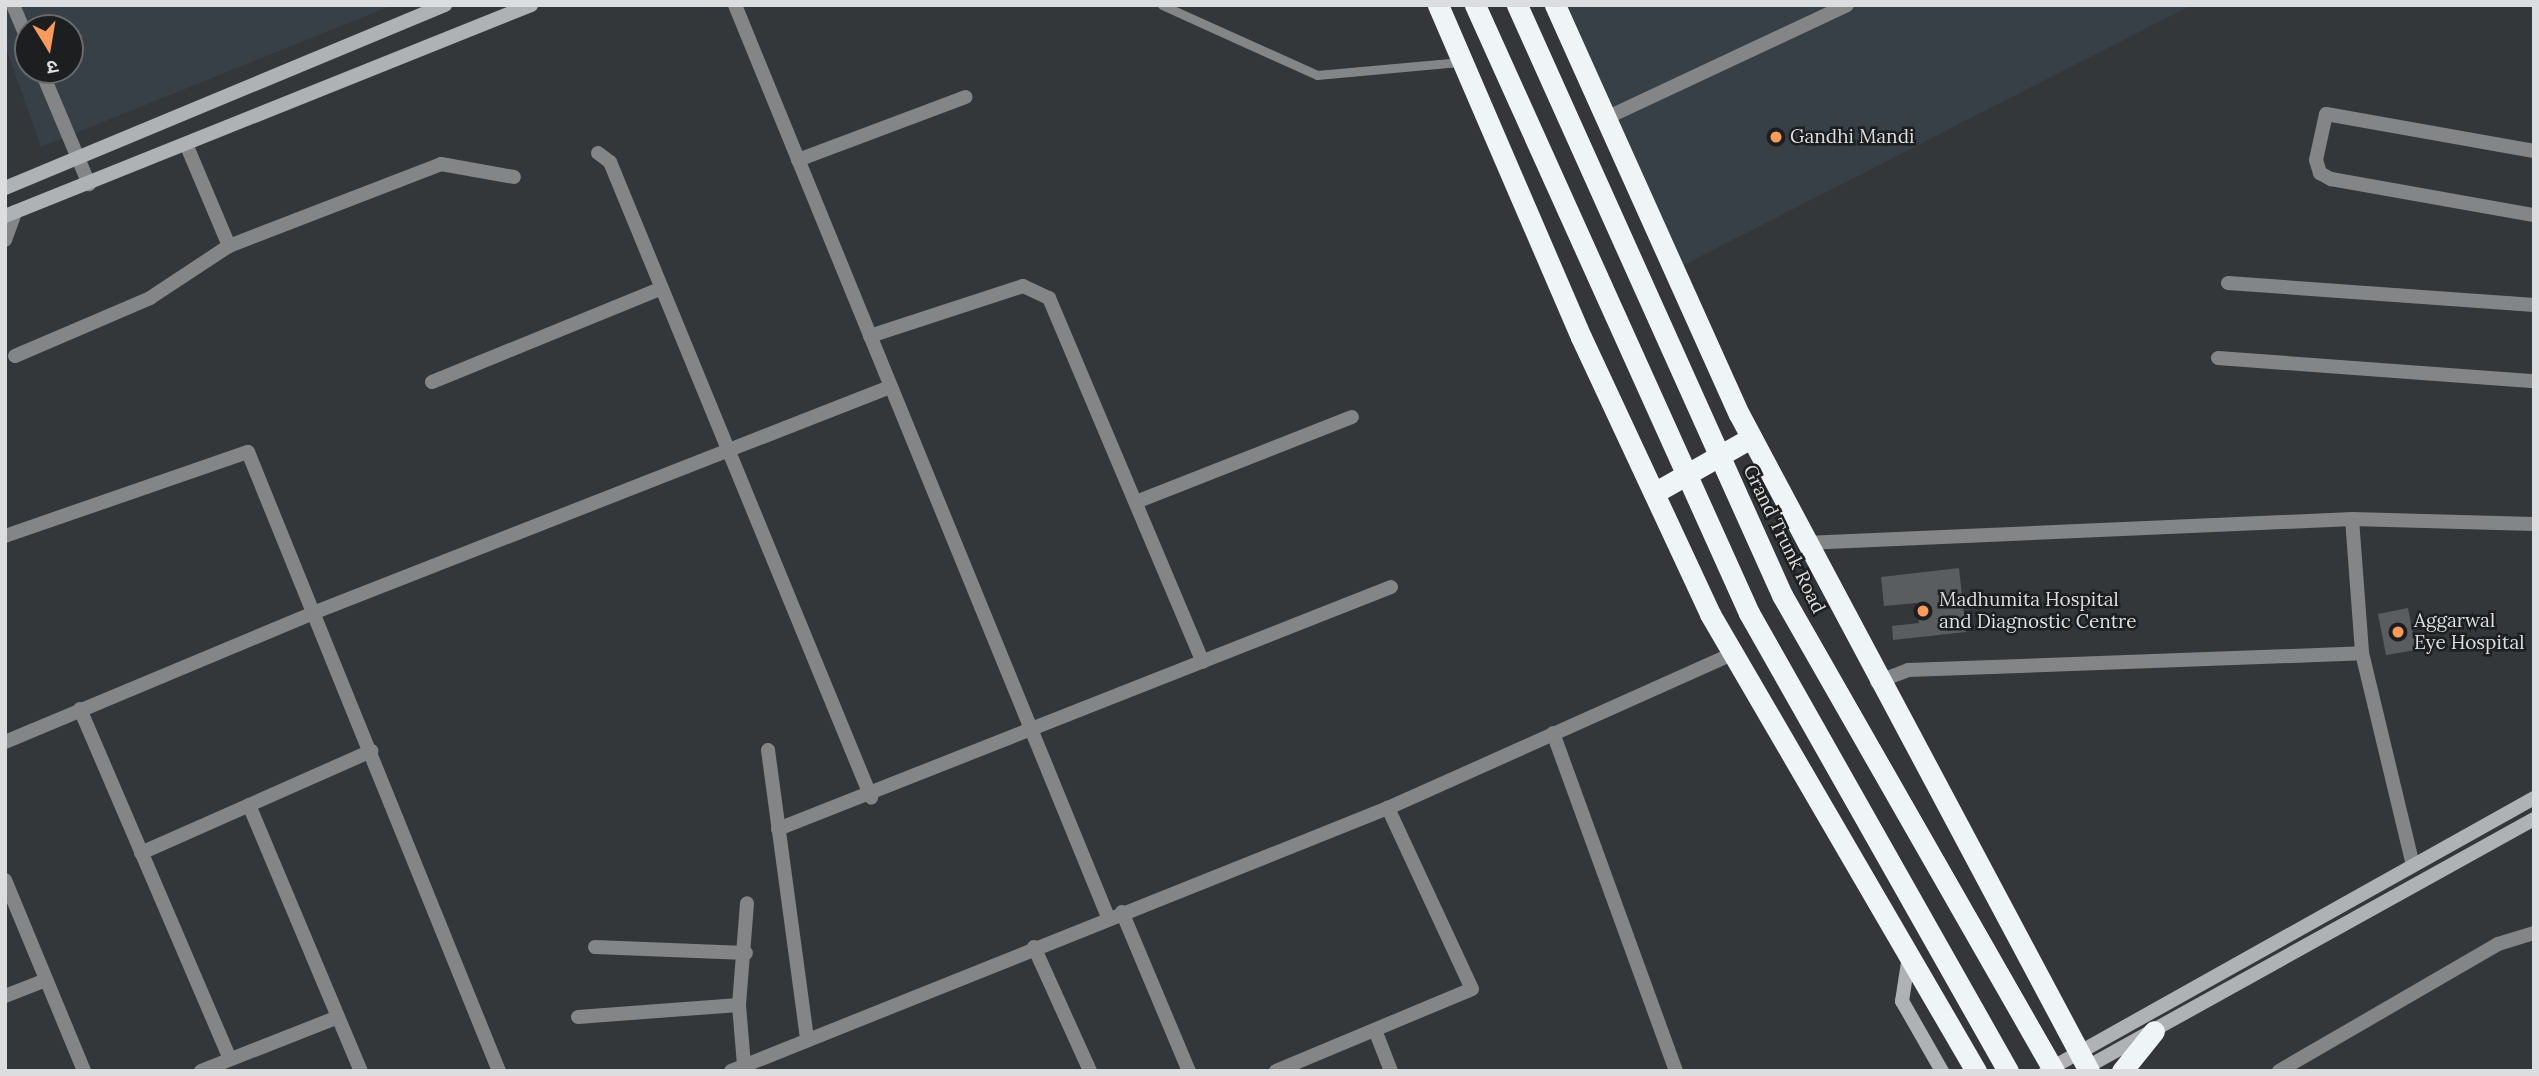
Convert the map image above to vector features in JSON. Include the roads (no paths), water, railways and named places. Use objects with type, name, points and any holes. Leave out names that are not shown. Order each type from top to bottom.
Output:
[{"type":"highway","points":[[1438,5],[1654,493],[1733,654],[1976,1071]]},
{"type":"highway","points":[[1475,5],[1749,613],[2008,1071]]},
{"type":"highway","name":"Grand Trunk Road","points":[[1517,5],[1782,595],[2054,1071]]},
{"type":"highway","points":[[1555,5],[1751,438],[1877,682],[2084,1063]]},
{"type":"highway","points":[[1654,493],[1751,438]]},
{"type":"highway","points":[[2122,1071],[2154,1031]]},
{"type":"street","points":[[7,187],[445,5]]},
{"type":"street","points":[[5,240],[10,214],[531,5]]},
{"type":"street","points":[[735,5],[1029,730],[1108,917]]},
{"type":"street","points":[[1606,118],[1847,5]]},
{"type":"street","points":[[47,84],[89,184]]},
{"type":"street","points":[[798,160],[965,97]]},
{"type":"street","points":[[2534,151],[2326,114],[2316,160],[2320,173],[2331,178],[2534,215]]},
{"type":"street","points":[[186,144],[229,246]]},
{"type":"street","points":[[598,153],[610,162],[725,451],[871,797]]},
{"type":"street","points":[[15,356],[150,298],[229,246],[441,164],[514,177]]},
{"type":"street","points":[[2228,283],[2534,305]]},
{"type":"street","points":[[870,335],[1023,286],[1049,298],[1203,662]]},
{"type":"street","points":[[432,382],[660,289]]},
{"type":"street","points":[[2218,358],[2534,382]]},
{"type":"street","points":[[5,742],[313,613],[890,387]]},
{"type":"street","points":[[1136,502],[1352,417]]},
{"type":"street","points":[[5,536],[248,452],[499,1071]]},
{"type":"street","points":[[2352,519],[2362,653],[2413,865]]},
{"type":"street","points":[[1805,543],[2352,519],[2534,524]]},
{"type":"street","points":[[778,829],[871,797],[1029,730],[1391,587]]},
{"type":"street","points":[[1877,682],[1908,670],[2362,653]]},
{"type":"street","points":[[747,903],[737,1068],[1108,917],[1388,808],[1733,654]]},
{"type":"street","points":[[80,709],[229,1059]]},
{"type":"street","points":[[1553,733],[1676,1071]]},
{"type":"street","points":[[768,750],[807,1040]]},
{"type":"street","points":[[141,853],[371,751]]},
{"type":"street","points":[[2084,1063],[2413,865],[2534,798]]},
{"type":"street","points":[[249,805],[361,1071]]},
{"type":"street","points":[[1276,1071],[1375,1030],[1461,999],[1473,981],[1388,808]]},
{"type":"street","points":[[2046,1071],[2084,1063],[2154,1031],[2534,818]]},
{"type":"street","points":[[5,880],[84,1071]]},
{"type":"street","points":[[1122,912],[1189,1071]]},
{"type":"street","points":[[2279,1071],[2498,944],[2534,933]]},
{"type":"street","points":[[595,947],[746,954]]},
{"type":"street","points":[[1034,947],[1090,1071]]},
{"type":"street","points":[[1909,956],[1902,1001],[1942,1071]]},
{"type":"street","points":[[5,996],[46,979]]},
{"type":"street","points":[[578,1017],[739,1005]]},
{"type":"street","points":[[201,1071],[338,1017]]},
{"type":"street","points":[[1375,1030],[1391,1071]]},
{"type":"lane","points":[[1161,5],[1317,75],[1462,62]]},
{"type":"place","name":"Gandhi Mandi","points":[[1776,137]]},
{"type":"place","name":"Madhumita Hospital and Diagnostic Centre","points":[[1923,611]]},
{"type":"place","name":"Aggarwal Eye Hospital","points":[[2398,632]]}]
